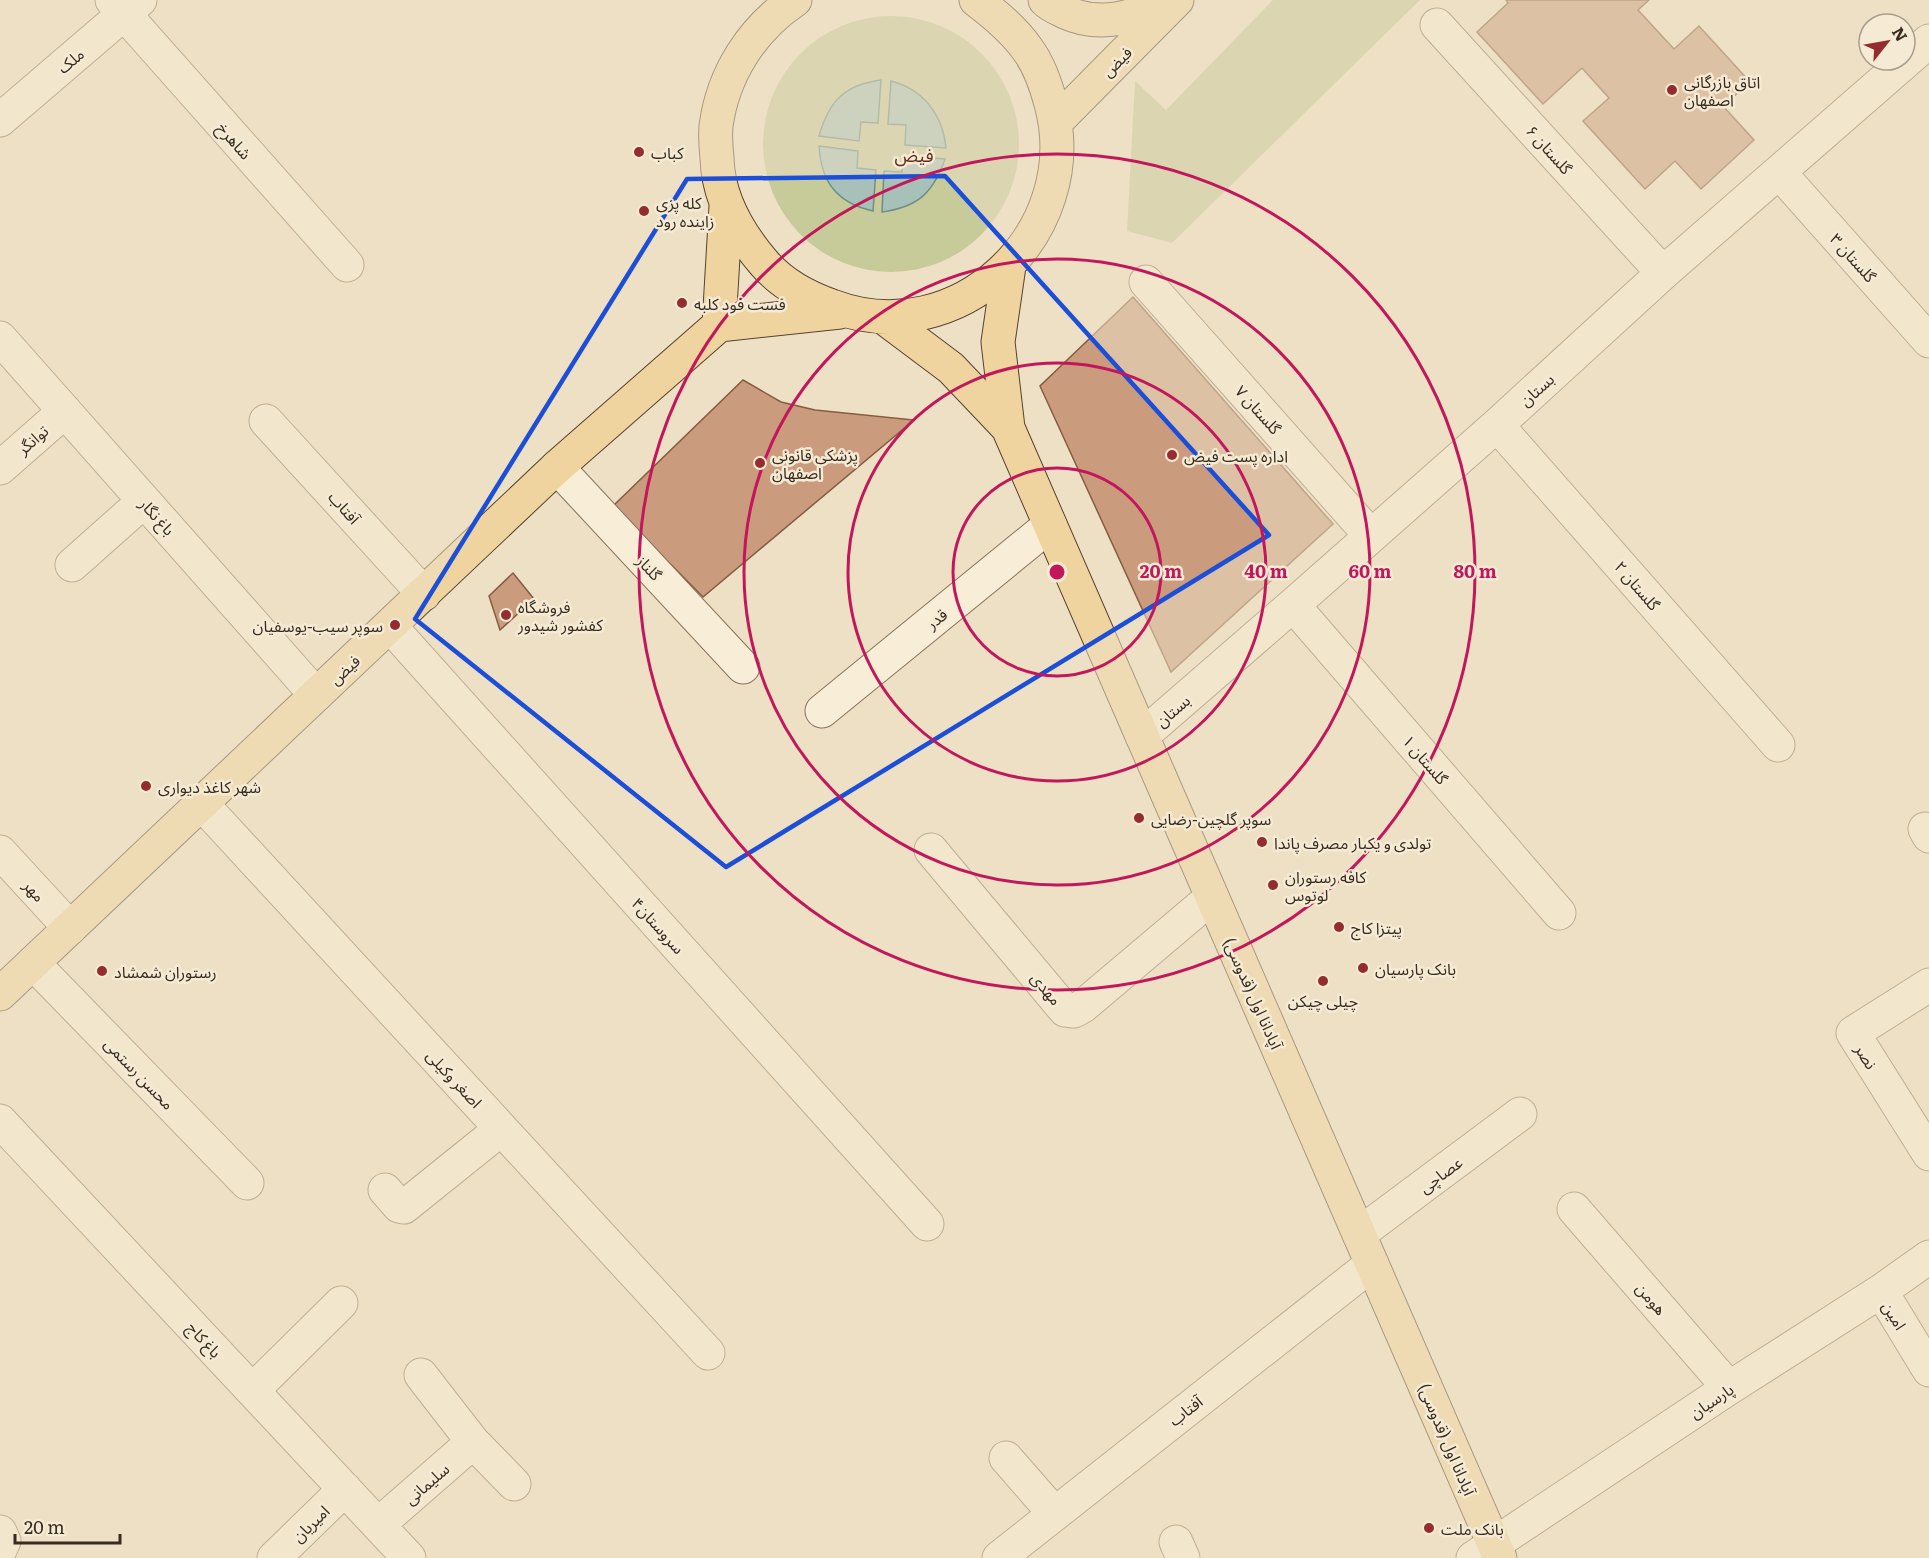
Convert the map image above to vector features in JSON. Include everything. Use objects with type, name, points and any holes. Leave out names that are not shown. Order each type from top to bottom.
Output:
[{"type":"main road","points":[[795,0],[766,13],[740,56],[724,91],[716,128],[717,166],[726,204],[745,242],[773,273],[807,297],[846,312]]},
{"type":"main road","points":[[726,204],[719,324],[846,312],[883,317],[917,314],[951,304],[981,288],[1009,266],[1028,242],[1044,214],[1058,153],[1056,122],[1046,85],[1029,51],[1005,22],[976,0]]},
{"type":"main road","points":[[1045,0],[1050,5],[1078,18],[1109,21],[1140,14],[1177,0]]},
{"type":"main road","name":"فیض","points":[[1056,122],[1177,0]]},
{"type":"main road","points":[[1008,428],[998,342],[1009,266]]},
{"type":"main road","points":[[883,317],[951,368],[1008,428]]},
{"type":"main road","name":"فیض","points":[[0,994],[557,467],[719,324]]},
{"type":"main road","name":"آپادانا اول (قدوسی)","points":[[1008,428],[1372,1264],[1489,1554]]},
{"type":"street","name":"ملک","points":[[0,120],[126,5]]},
{"type":"street","name":"شاهرخ","points":[[126,5],[347,265]]},
{"type":"street","name":"گلستان ۶","points":[[1437,25],[1663,273]]},
{"type":"street","name":"بستان","points":[[1142,736],[1497,425],[1663,273],[1929,41]]},
{"type":"street","name":"گلستان ۳","points":[[1779,172],[1929,341]]},
{"type":"street","name":"گلستان ۷","points":[[1146,282],[1371,536]]},
{"type":"street","name":"باغ نگار","points":[[0,338],[316,695]]},
{"type":"street","name":"توانگر","points":[[0,468],[65,411]]},
{"type":"street","name":"آفتاب","points":[[266,421],[424,594]]},
{"type":"street","name":"گلستان ۲","points":[[1497,425],[1778,745]]},
{"type":"street","name":"گلناز","points":[[557,467],[743,667]]},
{"type":"street","points":[[72,565],[144,501]]},
{"type":"street","name":"قدر","points":[[822,711],[1050,525]]},
{"type":"street","name":"گلستان ۱","points":[[1293,605],[1559,913]]},
{"type":"street","name":"سروستان۴","points":[[390,626],[927,1224]]},
{"type":"street","name":"اصغر وکیلی","points":[[202,804],[708,1353]]},
{"type":"street","name":"مهدی","points":[[931,850],[1065,1010],[1074,1011],[1083,1006],[1212,897]]},
{"type":"street","name":"مهر","points":[[0,852],[70,928]]},
{"type":"street","name":"محسن رستمی","points":[[33,963],[247,1183]]},
{"type":"street","name":"نصر","points":[[1929,985],[1853,1033],[1929,1154]]},
{"type":"street","name":"عصاچی","points":[[1359,1234],[1520,1114]]},
{"type":"street","name":"باغ کاج","points":[[0,1121],[410,1558]]},
{"type":"street","points":[[385,1190],[399,1206],[404,1207],[501,1129]]},
{"type":"street","name":"هومن","points":[[1574,1209],[1729,1388]]},
{"type":"street","name":"پارسیان","points":[[1489,1554],[1729,1388],[1881,1291],[1929,1257]]},
{"type":"street","name":"آفتاب","points":[[999,1558],[1372,1264]]},
{"type":"street","name":"امین","points":[[1881,1291],[1929,1370]]},
{"type":"street","points":[[253,1390],[341,1303]]},
{"type":"street","points":[[421,1375],[473,1442],[514,1484]]},
{"type":"street","name":"سلیمانی","points":[[378,1525],[473,1442]]},
{"type":"street","points":[[1006,1458],[1054,1513]]},
{"type":"street","name":"امیریان","points":[[274,1558],[345,1489]]},
{"type":"street","points":[[0,1532],[4,1540],[0,1550]]},
{"type":"highlighted area","points":[[945,176],[1269,535],[726,867],[415,619],[687,179]]},
{"type":"green space","points":[[1273,0],[1420,0],[1172,243],[1127,231],[1135,81],[1166,110]]},
{"type":"green space","points":[[878,16],[904,16],[928,21],[951,31],[982,53],[998,73],[1014,107],[1019,144],[1014,181],[998,215],[982,235],[962,251],[928,267],[904,272],[878,272],[854,267],[831,257],[800,235],[784,215],[768,181],[763,157],[763,131],[768,107],[778,84],[800,53],[820,37],[854,21]]},
{"type":"water","points":[[881,80],[878,123],[861,122],[859,141],[819,136],[828,113],[840,97],[857,86]]},
{"type":"water","points":[[891,81],[913,90],[929,105],[941,125],[946,148],[905,145],[906,125],[888,124]]},
{"type":"water","points":[[819,146],[858,151],[857,168],[876,170],[873,211],[850,203],[833,189],[823,170]]},
{"type":"water","points":[[904,156],[945,159],[935,181],[915,202],[895,210],[882,212],[884,171],[902,172]]},
{"type":"building","name":"اتاق بازرگانی اصفهان","points":[[1506,0],[1649,0],[1638,10],[1674,49],[1699,26],[1750,82],[1723,106],[1754,140],[1701,189],[1675,161],[1645,189],[1583,121],[1609,98],[1582,68],[1543,104],[1477,32],[1508,3]]},
{"type":"building","name":"اداره پست فیض","points":[[1133,297],[1333,524],[1171,672],[1040,386]]},
{"type":"building","name":"پزشکی قانونی اصفهان","points":[[743,380],[781,402],[815,410],[914,420],[703,597],[613,506]]},
{"type":"building","name":"فروشگاه کفشور شیدور","points":[[513,573],[534,599],[500,630],[489,596]]},
{"type":"place","name":"اتاق بازرگانی اصفهان","points":[[1672,90]]},
{"type":"place","name":"کباب","points":[[639,152]]},
{"type":"place","name":"کله پزی زاینده رود","points":[[644,211]]},
{"type":"place","name":"فست فود کلبه","points":[[682,303]]},
{"type":"place","name":"اداره پست فیض","points":[[1172,455]]},
{"type":"place","name":"پزشکی قانونی اصفهان","points":[[760,463]]},
{"type":"place","name":"فروشگاه کفشور شیدور","points":[[506,615]]},
{"type":"place","name":"سوپر سیب-یوسفیان","points":[[395,625]]},
{"type":"place","name":"شهر کاغذ دیواری","points":[[146,786]]},
{"type":"place","name":"سوپر گلچین-رضایی","points":[[1139,818]]},
{"type":"place","name":"تولدی و یکبار مصرف پاندا","points":[[1262,842]]},
{"type":"place","name":"کافه رستوران لوتوس","points":[[1273,885]]},
{"type":"place","name":"پیتزا کاج","points":[[1339,927]]},
{"type":"place","name":"بانک پارسیان","points":[[1363,968]]},
{"type":"place","name":"رستوران شمشاد","points":[[102,971]]},
{"type":"place","name":"چیلی چیکن","points":[[1323,981]]},
{"type":"place","name":"بانک ملت","points":[[1429,1528]]},
{"type":"district","name":"فیض","points":[[914,154]]}]
